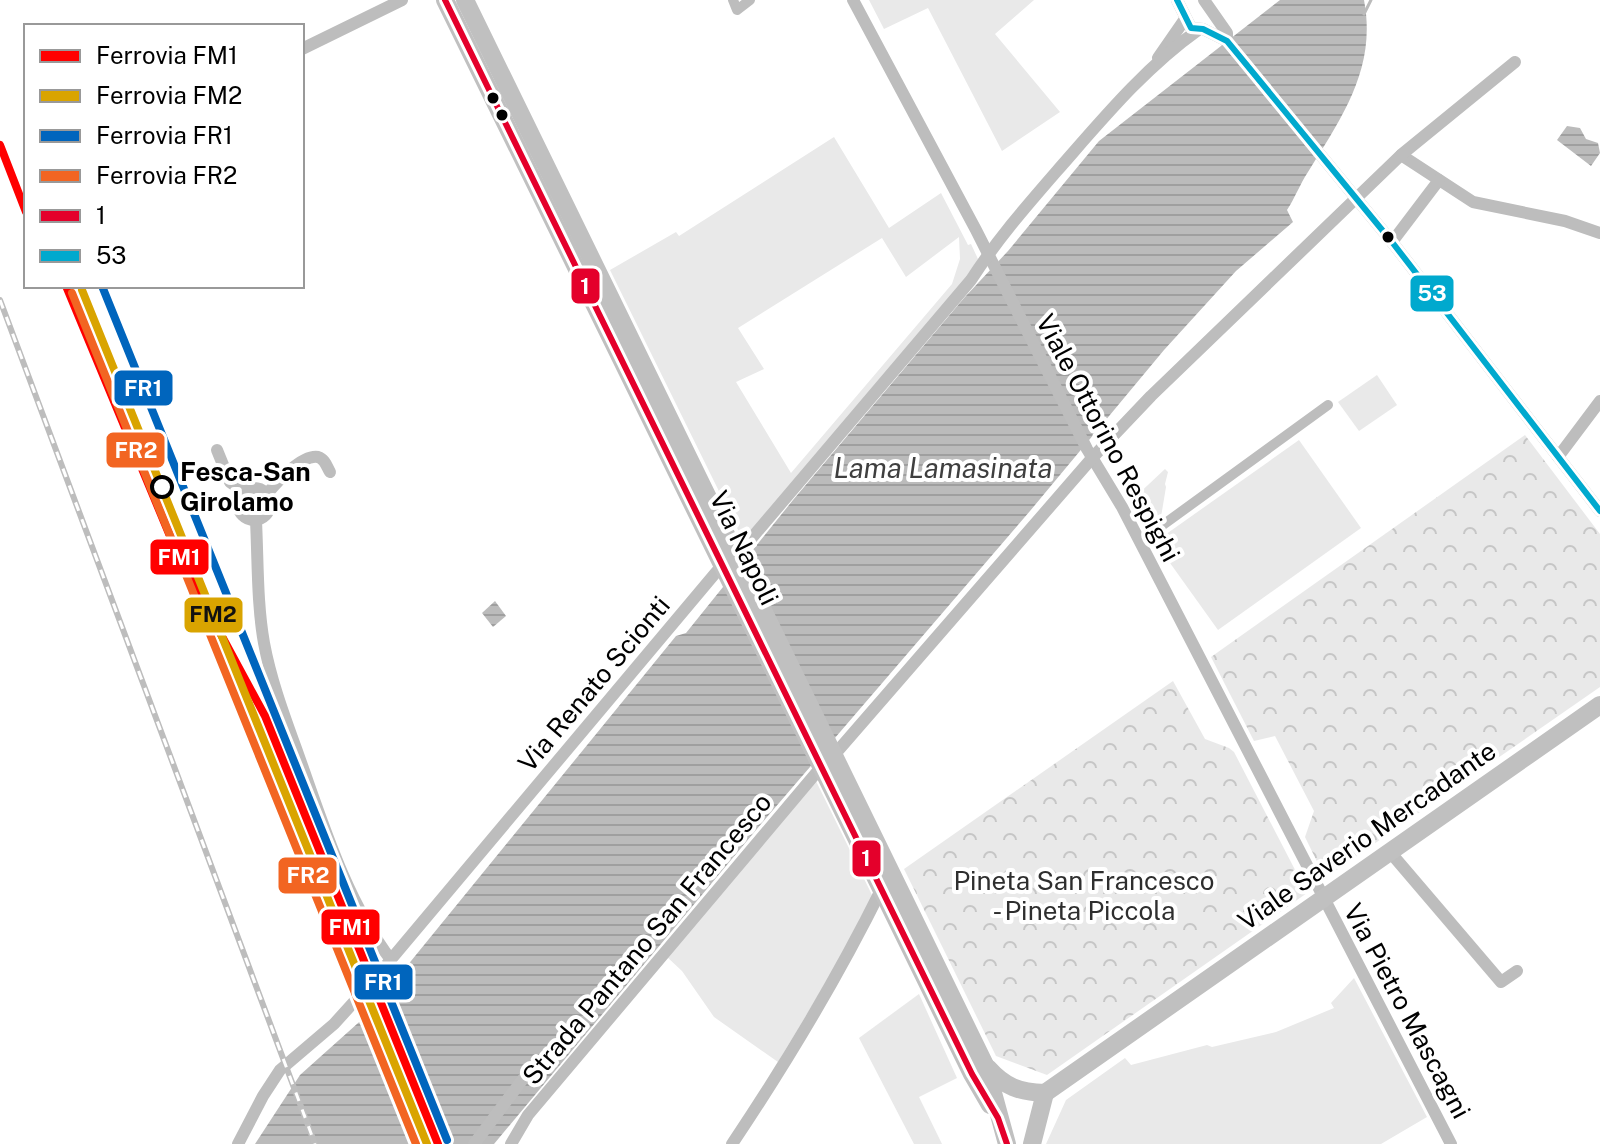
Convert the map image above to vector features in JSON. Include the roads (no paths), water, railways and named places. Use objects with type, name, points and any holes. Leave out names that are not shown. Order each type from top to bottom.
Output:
[{"type":"main road","name":"Via Napoli","points":[[445,0],[986,1067],[1007,1144]]},
{"type":"main road","name":"Via Napoli","points":[[465,0],[731,563]]},
{"type":"main road","name":"Viale Saverio Mercadante","points":[[1045,1093],[1600,705]]},
{"type":"main road","name":"Via Napoli","points":[[829,760],[882,888],[972,1074],[998,1118]]},
{"type":"main road","points":[[986,1067],[1010,1088],[1045,1093],[1032,1144]]},
{"type":"street","points":[[304,48],[402,0]]},
{"type":"street","points":[[734,7],[750,0]]},
{"type":"street","name":"Viale Ottorino Respighi","points":[[853,0],[1091,454],[1122,507],[1323,898]]},
{"type":"street","points":[[1177,0],[1191,28],[1227,41],[1392,242],[1600,511]]},
{"type":"street","points":[[1154,64],[1193,5],[1207,7],[1227,33],[1227,41]]},
{"type":"street","points":[[1154,64],[1211,21],[1207,7]]},
{"type":"street","points":[[829,760],[1091,454],[1353,196],[1515,62]]},
{"type":"street","name":"Via Renato Scionti","points":[[238,1144],[280,1070],[334,1024],[391,960],[971,280],[1090,133],[1154,64]]},
{"type":"street","points":[[1401,155],[1473,202],[1565,221],[1600,233]]},
{"type":"street","points":[[1392,242],[1439,180]]},
{"type":"street","points":[[1558,457],[1600,401]]},
{"type":"street","points":[[1156,530],[1328,405]]},
{"type":"street","points":[[217,450],[230,482],[243,491]]},
{"type":"street","points":[[267,494],[253,488],[243,491],[238,500],[238,510],[245,518],[256,521],[266,516],[269,511],[267,494],[282,475],[309,459],[323,459],[330,472]]},
{"type":"street","points":[[256,521],[263,640],[272,678],[312,792],[357,905],[370,932],[391,960]]},
{"type":"street","name":"Strada Pantano San Francesco","points":[[511,1144],[528,1115],[829,760]]},
{"type":"street","points":[[1390,852],[1501,982],[1517,971]]},
{"type":"street","points":[[732,1144],[781,1069],[854,945],[882,888]]},
{"type":"street","name":"Via Pietro Mascagni","points":[[1323,898],[1451,1144]]},
{"type":"street","name":"Strada Pantano San Francesco","points":[[474,1144],[523,1079]]},
{"type":"water","name":"Lama Lamasinata","points":[[1280,0],[1364,0],[1367,25],[1366,48],[1354,91],[1287,210],[1293,222],[1236,271],[1164,350],[494,1144],[255,1144],[300,1075],[367,1015],[676,636],[686,633],[793,500],[1099,141]]},
{"type":"water","points":[[1567,126],[1580,128],[1586,139],[1598,143],[1600,153],[1591,166],[1557,140]]},
{"type":"water","points":[[495,601],[506,616],[493,627],[482,613]]},
{"type":"waterway","name":"Lama Lamasinata","points":[[1364,14],[1371,0]]},
{"type":"railway","points":[[0,300],[315,1144]]},
{"type":"rail line","name":"FM1","points":[[0,145],[24,207]]},
{"type":"rail line","name":"FM1","points":[[67,288],[177,553],[265,716],[438,1144]]},
{"type":"rail line","name":"FR1","points":[[103,288],[447,1140]]},
{"type":"rail line","name":"FM2","points":[[82,290],[427,1144]]},
{"type":"rail line","name":"FR2","points":[[72,293],[416,1144]]},
{"type":"place","name":"Fesca-San Girolamo","points":[[162,487]]},
{"type":"park label","name":"Pineta San Francesco - Pineta Piccola","points":[[1084,896]]}]
